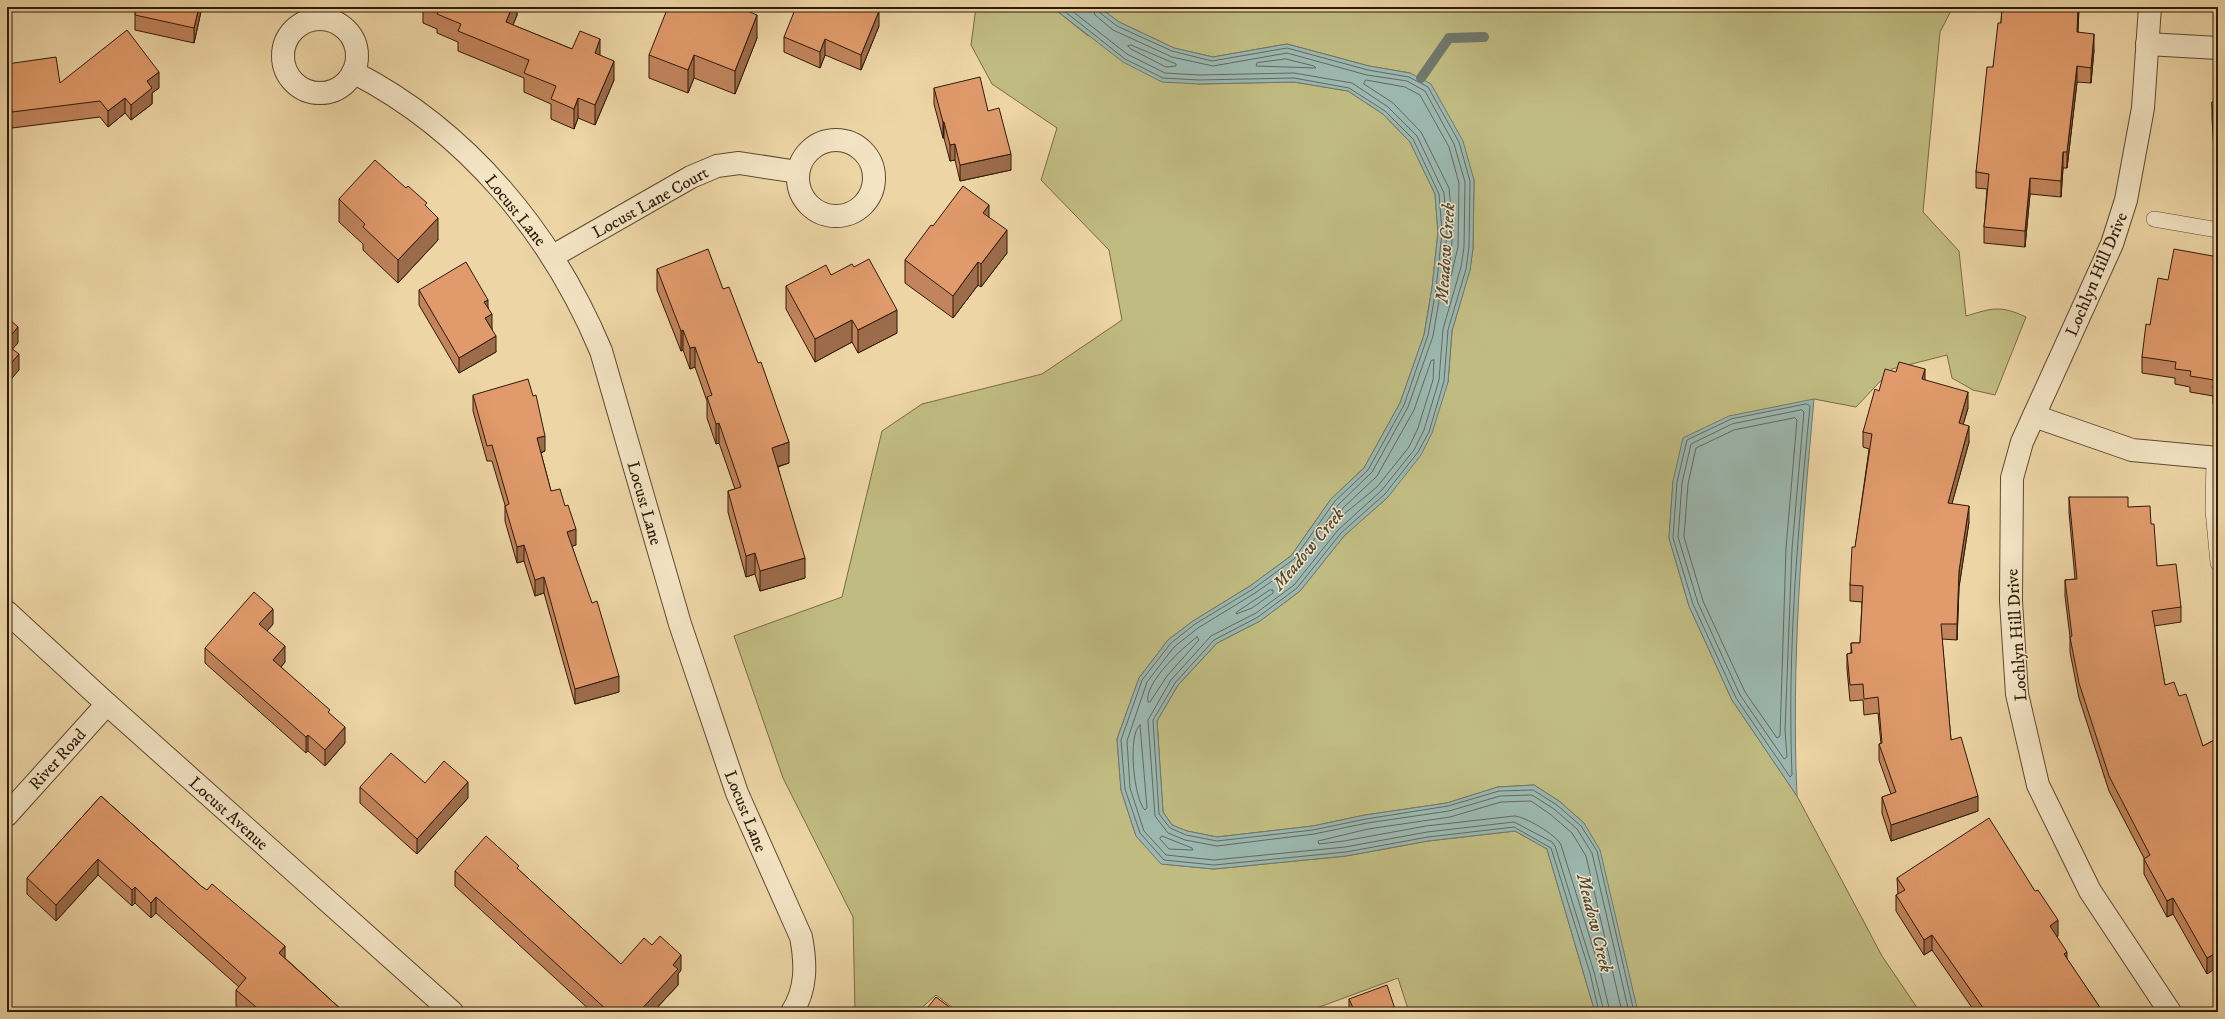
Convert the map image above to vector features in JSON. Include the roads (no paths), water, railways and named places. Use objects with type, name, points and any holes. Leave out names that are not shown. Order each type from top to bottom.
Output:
[{"type":"street","name":"Lochlyn Hill Drive","points":[[2150,7],[2143,108],[2126,200],[2112,244],[2022,442],[2012,478],[2011,601],[2017,694],[2038,785],[2090,891],[2170,1012]]},
{"type":"street","points":[[2147,44],[2218,48]]},
{"type":"street","name":"Locust Lane","points":[[353,72],[421,114],[468,154],[520,209],[553,256],[586,316],[601,351],[680,624],[737,793],[801,937],[805,958],[804,985],[792,1012]]},
{"type":"street","name":"Locust Lane Court","points":[[553,256],[691,177],[717,166],[739,164],[798,172]]},
{"type":"street","points":[[2034,416],[2132,450],[2216,458]]},
{"type":"street","name":"Locust Avenue","points":[[7,612],[107,704],[452,1012]]},
{"type":"street","name":"River Road","points":[[7,815],[107,704]]},
{"type":"lane","points":[[2154,219],[2218,230]]},
{"type":"lane","points":[[2216,458],[2213,510],[2218,563]]},
{"type":"water","name":"Meadow Creek","points":[[1052,7],[1099,7],[1119,22],[1174,48],[1213,57],[1287,44],[1369,66],[1410,73],[1431,84],[1463,141],[1474,180],[1473,248],[1470,270],[1452,331],[1448,382],[1432,433],[1421,455],[1388,497],[1344,536],[1300,591],[1260,621],[1217,643],[1178,685],[1157,721],[1163,812],[1172,825],[1187,831],[1217,837],[1313,826],[1365,815],[1447,803],[1498,787],[1534,785],[1559,801],[1584,823],[1600,850],[1638,1012],[1595,1012],[1547,849],[1515,831],[1428,841],[1346,856],[1214,869],[1161,864],[1136,836],[1121,790],[1117,739],[1139,678],[1168,640],[1193,621],[1250,586],[1291,556],[1331,499],[1364,468],[1400,403],[1424,335],[1432,288],[1438,232],[1435,194],[1410,142],[1383,114],[1348,91],[1294,82],[1199,84],[1162,82],[1123,62]]},
{"type":"water","points":[[1814,399],[1805,498],[1799,597],[1795,696],[1797,796],[1732,700],[1689,606],[1669,538],[1673,481],[1683,438],[1729,416]]},
{"type":"waterway","points":[[1421,78],[1449,38],[1484,37]]}]
